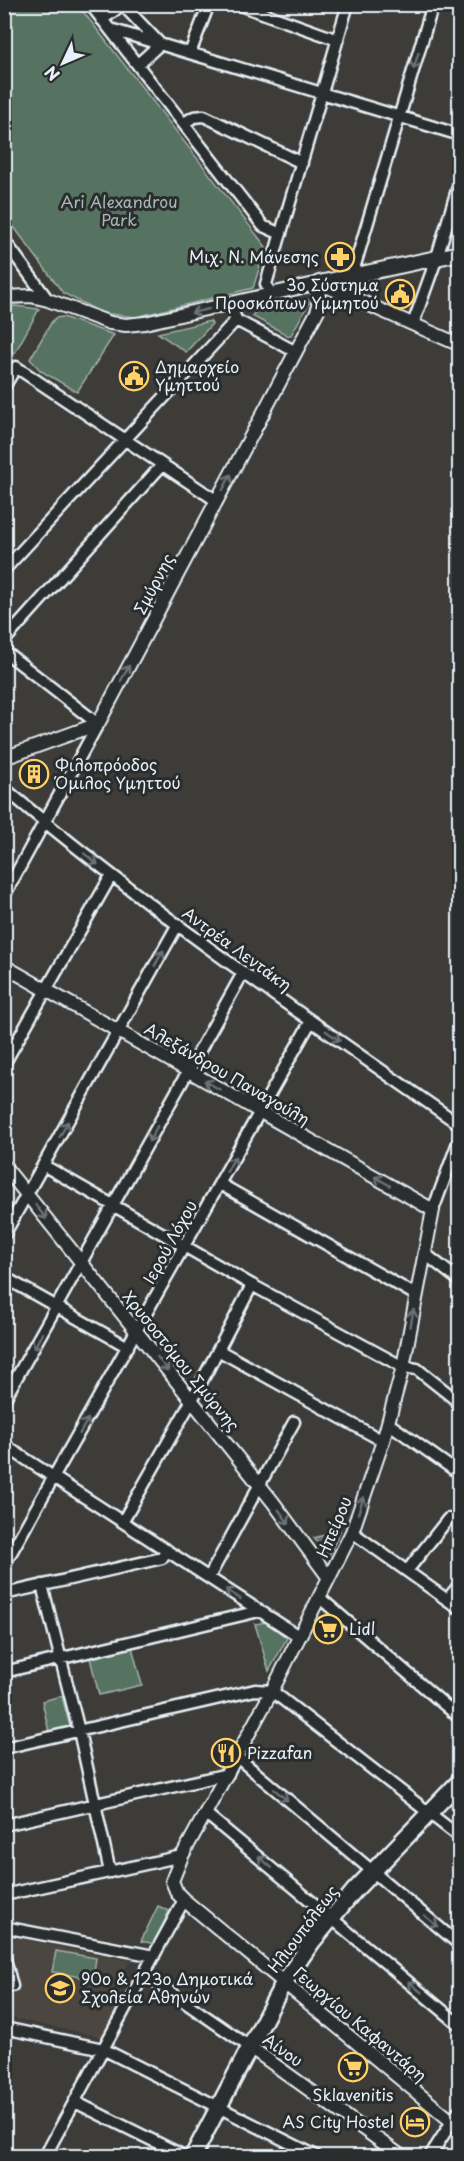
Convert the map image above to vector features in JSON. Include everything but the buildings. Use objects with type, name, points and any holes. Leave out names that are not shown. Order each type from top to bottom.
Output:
[{"type":"main road","points":[[319,283],[459,253]]},
{"type":"main road","name":"Ηλιουπόλεως","points":[[193,2157],[284,1982],[331,1917],[459,1780]]},
{"type":"street","points":[[90,4],[263,226],[281,234]]},
{"type":"street","points":[[190,53],[209,4]]},
{"type":"street","points":[[237,4],[338,40]]},
{"type":"street","points":[[270,294],[266,284],[348,4]]},
{"type":"street","points":[[352,275],[433,4]]},
{"type":"street","points":[[102,20],[123,5],[160,44]]},
{"type":"street","points":[[110,30],[459,135]]},
{"type":"street","points":[[138,64],[160,44]]},
{"type":"street","points":[[184,123],[194,117],[204,116],[302,163]]},
{"type":"street","points":[[413,324],[436,258],[459,180]]},
{"type":"street","points":[[4,240],[48,300]]},
{"type":"street","points":[[4,297],[32,296],[88,316],[126,325],[145,323],[319,283],[459,345]]},
{"type":"street","name":"Σμύρνης","points":[[4,896],[318,310],[319,283]]},
{"type":"street","points":[[231,304],[236,320],[296,352]]},
{"type":"street","points":[[4,570],[236,320]]},
{"type":"street","points":[[4,387],[16,367],[217,501]]},
{"type":"street","points":[[4,641],[162,465]]},
{"type":"street","points":[[4,651],[98,724]]},
{"type":"street","points":[[4,758],[98,724]]},
{"type":"street","name":"Αντρέα Λεντάκη","points":[[4,788],[111,876],[243,973],[459,1125]]},
{"type":"street","points":[[4,1064],[111,876]]},
{"type":"street","points":[[4,1235],[178,924]]},
{"type":"street","name":"Αλεξάνδρου Παναγούλη","points":[[4,966],[433,1210]]},
{"type":"street","points":[[4,1400],[243,973]]},
{"type":"street","name":"Ιερού Λόχου","points":[[4,1565],[311,1021]]},
{"type":"street","name":"Ηπείρου","points":[[184,1900],[177,1893],[172,1881],[182,1856],[272,1691],[352,1532],[388,1423],[403,1367],[433,1210],[459,1137]]},
{"type":"street","points":[[43,1165],[252,1285],[403,1367],[417,1369],[459,1404]]},
{"type":"street","name":"Χρυσοστόμου Σμύρνης","points":[[4,1166],[260,1485],[330,1578]]},
{"type":"street","points":[[220,1184],[416,1295]]},
{"type":"street","points":[[424,1253],[459,1281]]},
{"type":"street","points":[[4,1277],[128,1347]]},
{"type":"street","points":[[123,1521],[192,1400],[252,1285]]},
{"type":"street","points":[[218,1350],[383,1441]]},
{"type":"street","points":[[209,1577],[294,1422]]},
{"type":"street","points":[[388,1423],[459,1474]]},
{"type":"street","points":[[4,1445],[300,1637]]},
{"type":"street","points":[[407,1571],[448,1519]]},
{"type":"street","points":[[352,1532],[459,1609]]},
{"type":"street","points":[[4,1594],[162,1558],[167,1550]]},
{"type":"street","points":[[447,1600],[459,1584]]},
{"type":"street","points":[[42,1585],[62,1659],[110,1872]]},
{"type":"street","points":[[320,1598],[459,1718]]},
{"type":"street","points":[[4,1672],[259,1611]]},
{"type":"street","points":[[4,1748],[255,1690],[272,1691],[459,1837]]},
{"type":"street","points":[[237,1757],[459,1945]]},
{"type":"street","points":[[4,1824],[228,1774]]},
{"type":"street","points":[[205,1813],[459,2025]]},
{"type":"street","points":[[4,1895],[182,1856]]},
{"type":"street","points":[[45,2157],[184,1900]]},
{"type":"street","name":"Γεωργίου Καφαντάρη","points":[[184,1900],[456,2125]]},
{"type":"street","points":[[4,1928],[154,1956]]},
{"type":"street","points":[[4,1955],[12,1986]]},
{"type":"street","name":"Αίνου","points":[[144,1974],[250,2047],[401,2157]]},
{"type":"street","points":[[4,2032],[9,2029],[23,2030],[103,2049],[219,2106],[296,2152],[316,2157]]},
{"type":"street","points":[[75,2102],[184,2157]]},
{"type":"street","points":[[430,2157],[456,2125],[459,2109]]},
{"type":"shaded area","name":"90ο & 123ο Δημοτικά Σχολεία Αθηνών","points":[[16,1938],[130,1961],[115,1990],[123,1993],[103,2037],[5,2018],[4,1987],[18,1986],[10,1945]]},
{"type":"green space","name":"Ari Alexandrou Park","points":[[5,4],[78,5],[266,247],[253,288],[136,317],[102,313],[63,293],[5,215]]},
{"type":"green space","points":[[304,299],[309,303],[289,336],[252,316],[257,310]]},
{"type":"green space","points":[[15,306],[39,309],[5,371],[5,309]]},
{"type":"green space","points":[[63,317],[114,335],[77,392],[41,371],[30,359],[51,323],[55,318]]},
{"type":"green space","points":[[210,321],[212,324],[186,352],[158,333]]},
{"type":"green space","points":[[340,1531],[329,1556],[314,1538]]},
{"type":"green space","points":[[266,1622],[287,1638],[269,1671],[255,1624]]},
{"type":"green space","points":[[132,1647],[142,1685],[99,1695],[90,1658]]},
{"type":"green space","points":[[62,1696],[70,1727],[49,1732],[42,1701]]},
{"type":"green space","points":[[158,1906],[169,1911],[155,1944],[141,1941]]},
{"type":"green space","points":[[56,1951],[96,1958],[93,1979],[52,1972]]},
{"type":"place","name":"Μιχ. Ν. Μάνεσης","points":[[340,257]]},
{"type":"place","name":"3o Σύστημα Προσκόπων Υμμητού","points":[[400,294]]},
{"type":"place","name":"Δημαρχείο Υμηττού","points":[[134,376]]},
{"type":"place","name":"Φιλοπρόοδος Όμιλος Υμηττού","points":[[34,774]]},
{"type":"place","name":"Lidl","points":[[328,1629]]},
{"type":"place","name":"Pizzafan","points":[[226,1753]]},
{"type":"place","name":"90ο & 123ο Δημοτικά Σχολεία Αθηνών","points":[[60,1988]]},
{"type":"place","name":"Sklavenitis","points":[[353,2067]]},
{"type":"place","name":"AS City Hostel","points":[[415,2122]]}]
